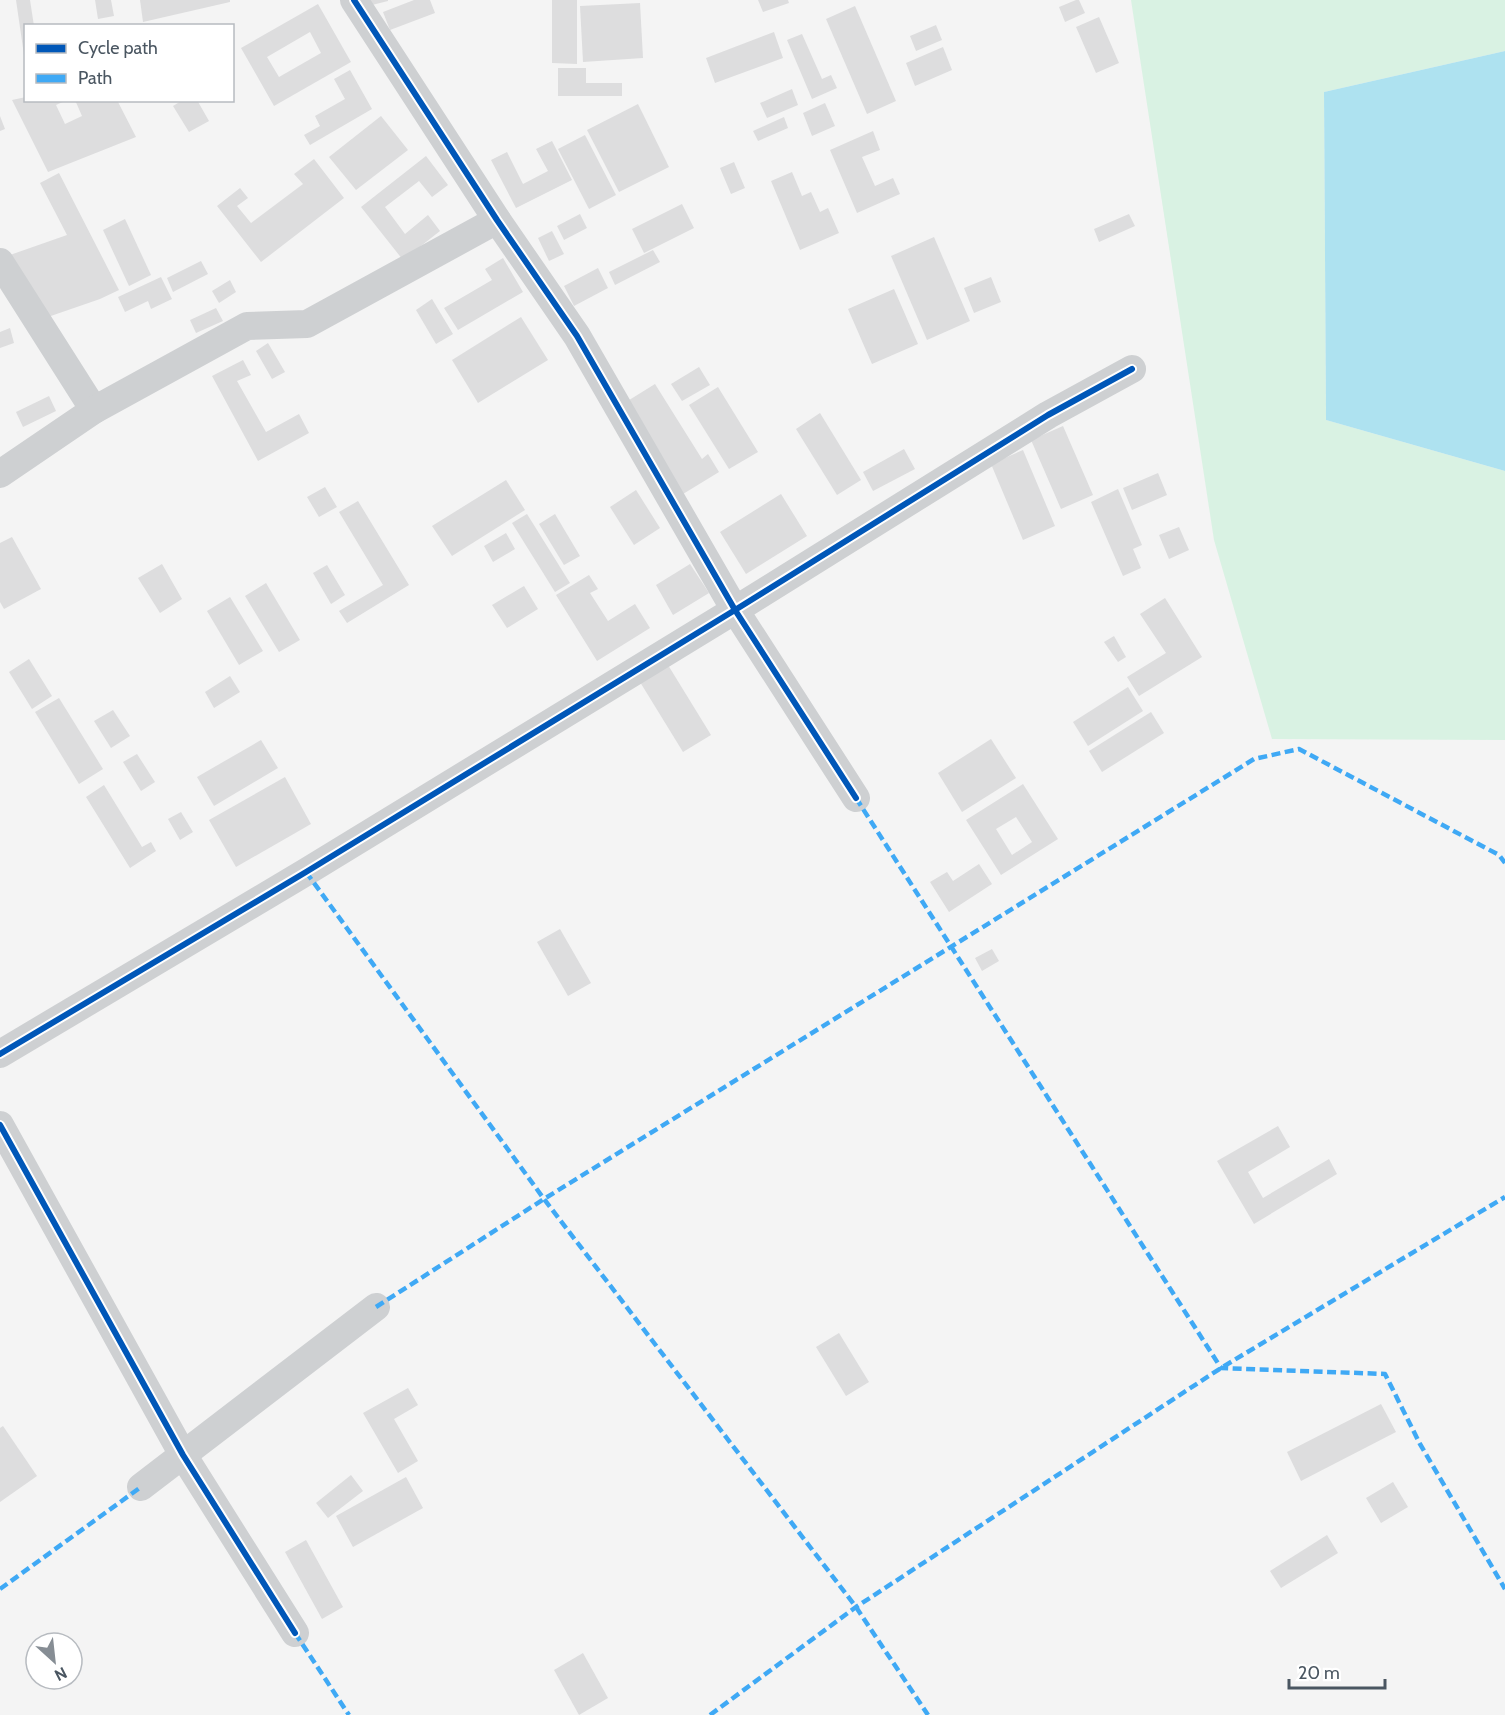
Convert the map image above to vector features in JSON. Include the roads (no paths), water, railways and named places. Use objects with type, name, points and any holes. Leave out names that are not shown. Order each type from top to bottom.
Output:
[{"type":"street","points":[[354,0],[497,220],[577,336],[735,610],[856,798]]},
{"type":"street","points":[[0,474],[94,410],[247,326],[307,324],[497,220]]},
{"type":"street","points":[[0,262],[94,410]]},
{"type":"street","points":[[0,1054],[316,866],[735,610],[1048,415],[1132,369]]},
{"type":"street","points":[[0,1125],[183,1455],[295,1633]]},
{"type":"street","points":[[141,1487],[376,1307]]},
{"type":"water","points":[[1505,51],[1505,471],[1326,420],[1324,92]]}]
